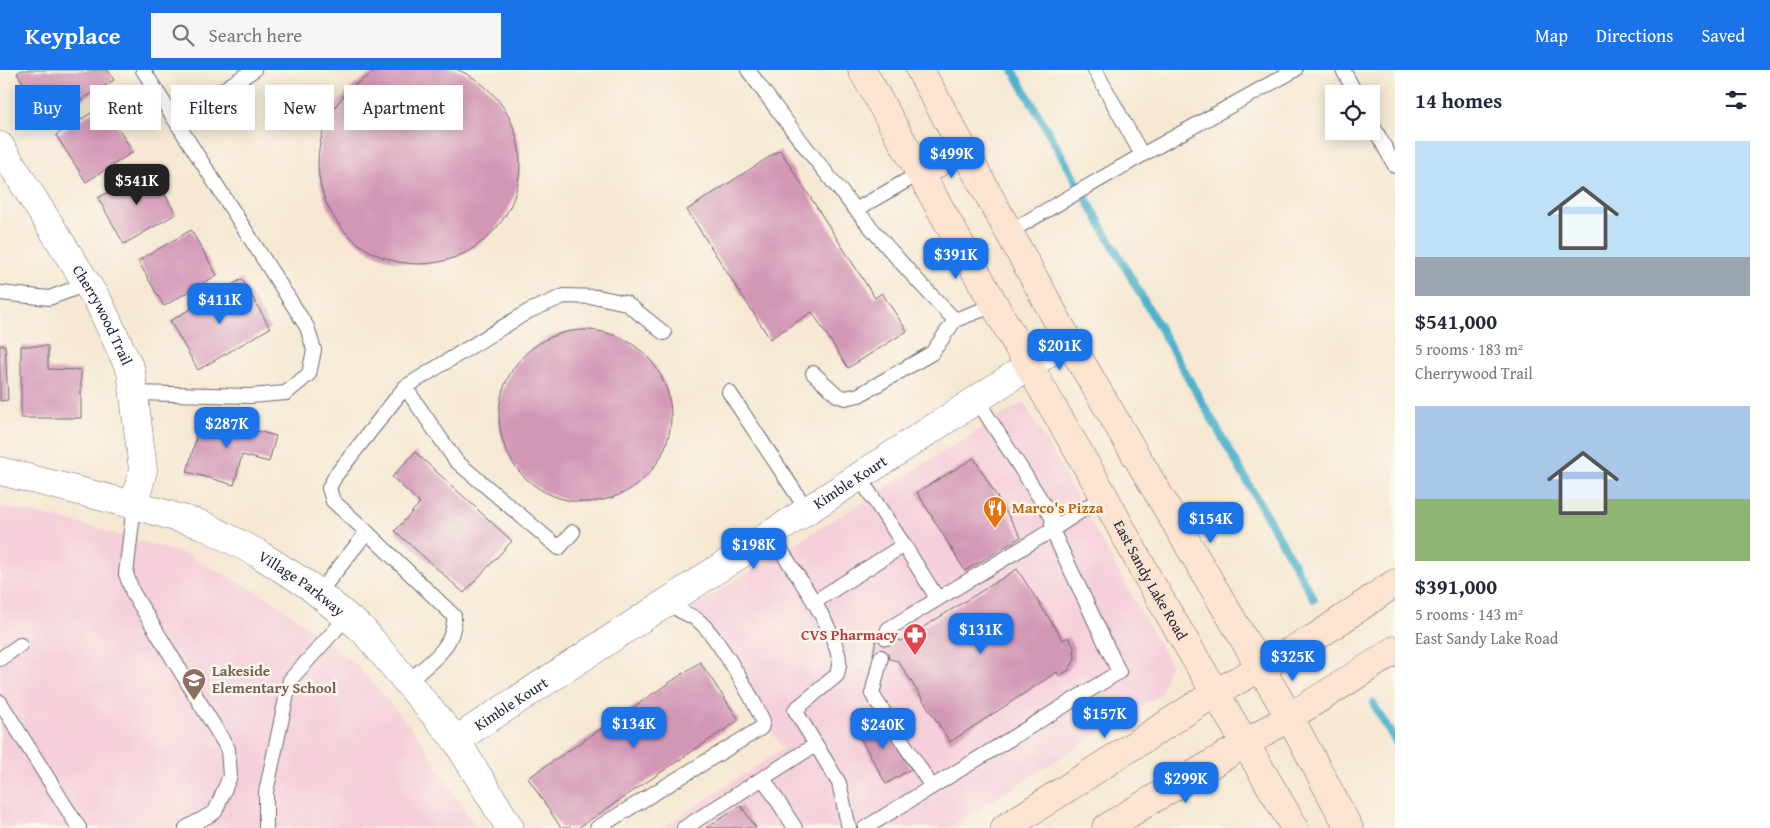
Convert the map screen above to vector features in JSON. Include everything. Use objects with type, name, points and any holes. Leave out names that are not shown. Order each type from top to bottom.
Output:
[{"type":"main road","name":"East Sandy Lake Road","points":[[862,70],[1104,496],[1149,580],[1295,828]]},
{"type":"main road","points":[[920,70],[1068,340],[1290,718],[1349,828]]},
{"type":"main road","points":[[920,173],[963,148]]},
{"type":"main road","points":[[1005,828],[1215,693],[1316,636],[1395,583]]},
{"type":"main road","points":[[1106,828],[1163,792],[1290,718],[1395,650]]},
{"type":"street","name":"Cherrywood Trail","points":[[0,146],[99,303],[131,371],[143,470],[134,505]]},
{"type":"street","name":"Kimble Kourt","points":[[456,740],[1068,340]]},
{"type":"street","name":"Village Parkway","points":[[0,471],[134,505],[203,525],[258,553],[318,594],[363,630],[456,740],[510,828]]},
{"type":"lane","points":[[143,70],[171,114]]},
{"type":"lane","points":[[230,85],[254,70]]},
{"type":"lane","points":[[748,70],[791,130],[918,283],[955,320]]},
{"type":"lane","points":[[1095,70],[1142,155]]},
{"type":"lane","points":[[1009,232],[1142,155],[1296,70]]},
{"type":"lane","points":[[1343,70],[1351,85]]},
{"type":"lane","points":[[134,393],[250,396],[286,393],[309,374],[314,350],[307,327],[181,130]]},
{"type":"lane","points":[[1380,138],[1395,166]]},
{"type":"lane","points":[[857,209],[920,173]]},
{"type":"lane","points":[[0,293],[49,298],[87,284]]},
{"type":"lane","points":[[407,682],[448,646],[455,627],[454,616],[333,501],[329,488],[336,475],[405,387],[529,311],[564,296],[598,297],[626,302],[664,333]]},
{"type":"lane","points":[[813,373],[837,395],[845,398],[859,394],[932,353],[955,320],[995,305]]},
{"type":"lane","points":[[405,387],[456,461],[558,548],[573,532]]},
{"type":"lane","points":[[729,392],[807,510]]},
{"type":"lane","points":[[865,828],[1119,672],[1052,530],[1052,517],[977,400]]},
{"type":"lane","points":[[859,477],[937,598]]},
{"type":"lane","points":[[886,638],[888,629],[1052,530],[1104,496]]},
{"type":"lane","points":[[134,505],[126,574],[133,593],[228,750],[230,776],[214,812],[186,828]]},
{"type":"lane","points":[[318,594],[367,532]]},
{"type":"lane","points":[[770,534],[814,602],[832,639],[839,660],[837,675],[795,710],[839,783],[849,828]]},
{"type":"lane","points":[[814,602],[904,546]]},
{"type":"lane","points":[[597,828],[761,728],[764,721],[755,703],[710,634],[699,621],[677,611],[668,600]]},
{"type":"lane","points":[[266,828],[266,792],[290,680],[346,618]]},
{"type":"lane","points":[[0,659],[20,645]]},
{"type":"lane","points":[[881,657],[872,694],[932,787]]},
{"type":"lane","points":[[0,702],[78,828]]},
{"type":"lane","points":[[684,828],[816,745]]},
{"type":"lane","points":[[763,778],[795,828]]},
{"type":"shaded area","points":[[1024,402],[1170,664],[1160,695],[949,828],[662,828],[783,749],[693,607]]},
{"type":"shaded area","name":"Lakeside Elementary School","points":[[0,506],[70,521],[187,555],[275,602],[357,665],[418,736],[476,828],[0,828]]},
{"type":"building","points":[[419,62],[439,64],[458,70],[483,85],[497,99],[508,116],[518,143],[518,183],[512,202],[497,227],[475,247],[458,256],[439,262],[419,264],[399,262],[380,256],[363,247],[341,227],[326,202],[320,183],[318,163],[320,143],[324,130],[334,130],[334,109],[344,96],[344,130],[463,130],[463,85],[355,85],[380,70],[399,64]]},
{"type":"building","points":[[22,70],[108,70],[114,80],[106,85],[90,85],[90,95],[80,101],[80,85],[24,85],[17,73]]},
{"type":"building","points":[[90,114],[90,130],[119,130],[133,152],[86,182],[56,135],[64,130],[80,130],[80,120]]},
{"type":"building","points":[[780,150],[875,298],[882,293],[907,331],[848,368],[812,312],[770,339],[687,210]]},
{"type":"building","points":[[150,168],[176,214],[124,244],[98,198]]},
{"type":"building","points":[[191,230],[217,275],[164,306],[138,261]]},
{"type":"building","points":[[242,279],[270,328],[198,370],[170,321]]},
{"type":"building","points":[[585,330],[602,332],[618,337],[646,355],[664,383],[669,399],[671,416],[669,433],[664,449],[646,477],[618,495],[602,500],[585,502],[568,500],[552,495],[524,477],[506,449],[501,433],[499,416],[501,399],[506,383],[524,355],[552,337],[568,332]]},
{"type":"building","points":[[0,345],[5,345],[8,400],[0,401]]},
{"type":"building","points":[[21,346],[48,346],[48,369],[81,370],[81,418],[21,418]]},
{"type":"building","points":[[202,416],[276,436],[269,462],[242,455],[234,485],[187,472]]},
{"type":"building","points":[[415,452],[512,541],[464,593],[395,531],[420,503],[392,477]]},
{"type":"building","points":[[974,458],[1021,537],[965,571],[917,492]]},
{"type":"building","name":"CVS Pharmacy","points":[[1017,569],[1063,640],[1068,637],[1074,647],[1075,659],[1069,670],[1059,676],[1057,672],[950,742],[898,661],[873,655],[877,635],[901,641]]},
{"type":"building","points":[[700,662],[739,720],[578,828],[561,828],[528,778]]},
{"type":"building","points":[[880,716],[911,769],[886,784],[856,730]]},
{"type":"building","points":[[741,806],[756,828],[706,828]]},
{"type":"waterway","points":[[1013,70],[1314,599]]},
{"type":"waterway","points":[[1373,703],[1395,741]]},
{"type":"place","name":"Marco's Pizza","points":[[995,529]]},
{"type":"place","name":"CVS Pharmacy","points":[[915,656]]},
{"type":"place","name":"Lakeside Elementary School","points":[[194,701]]}]
